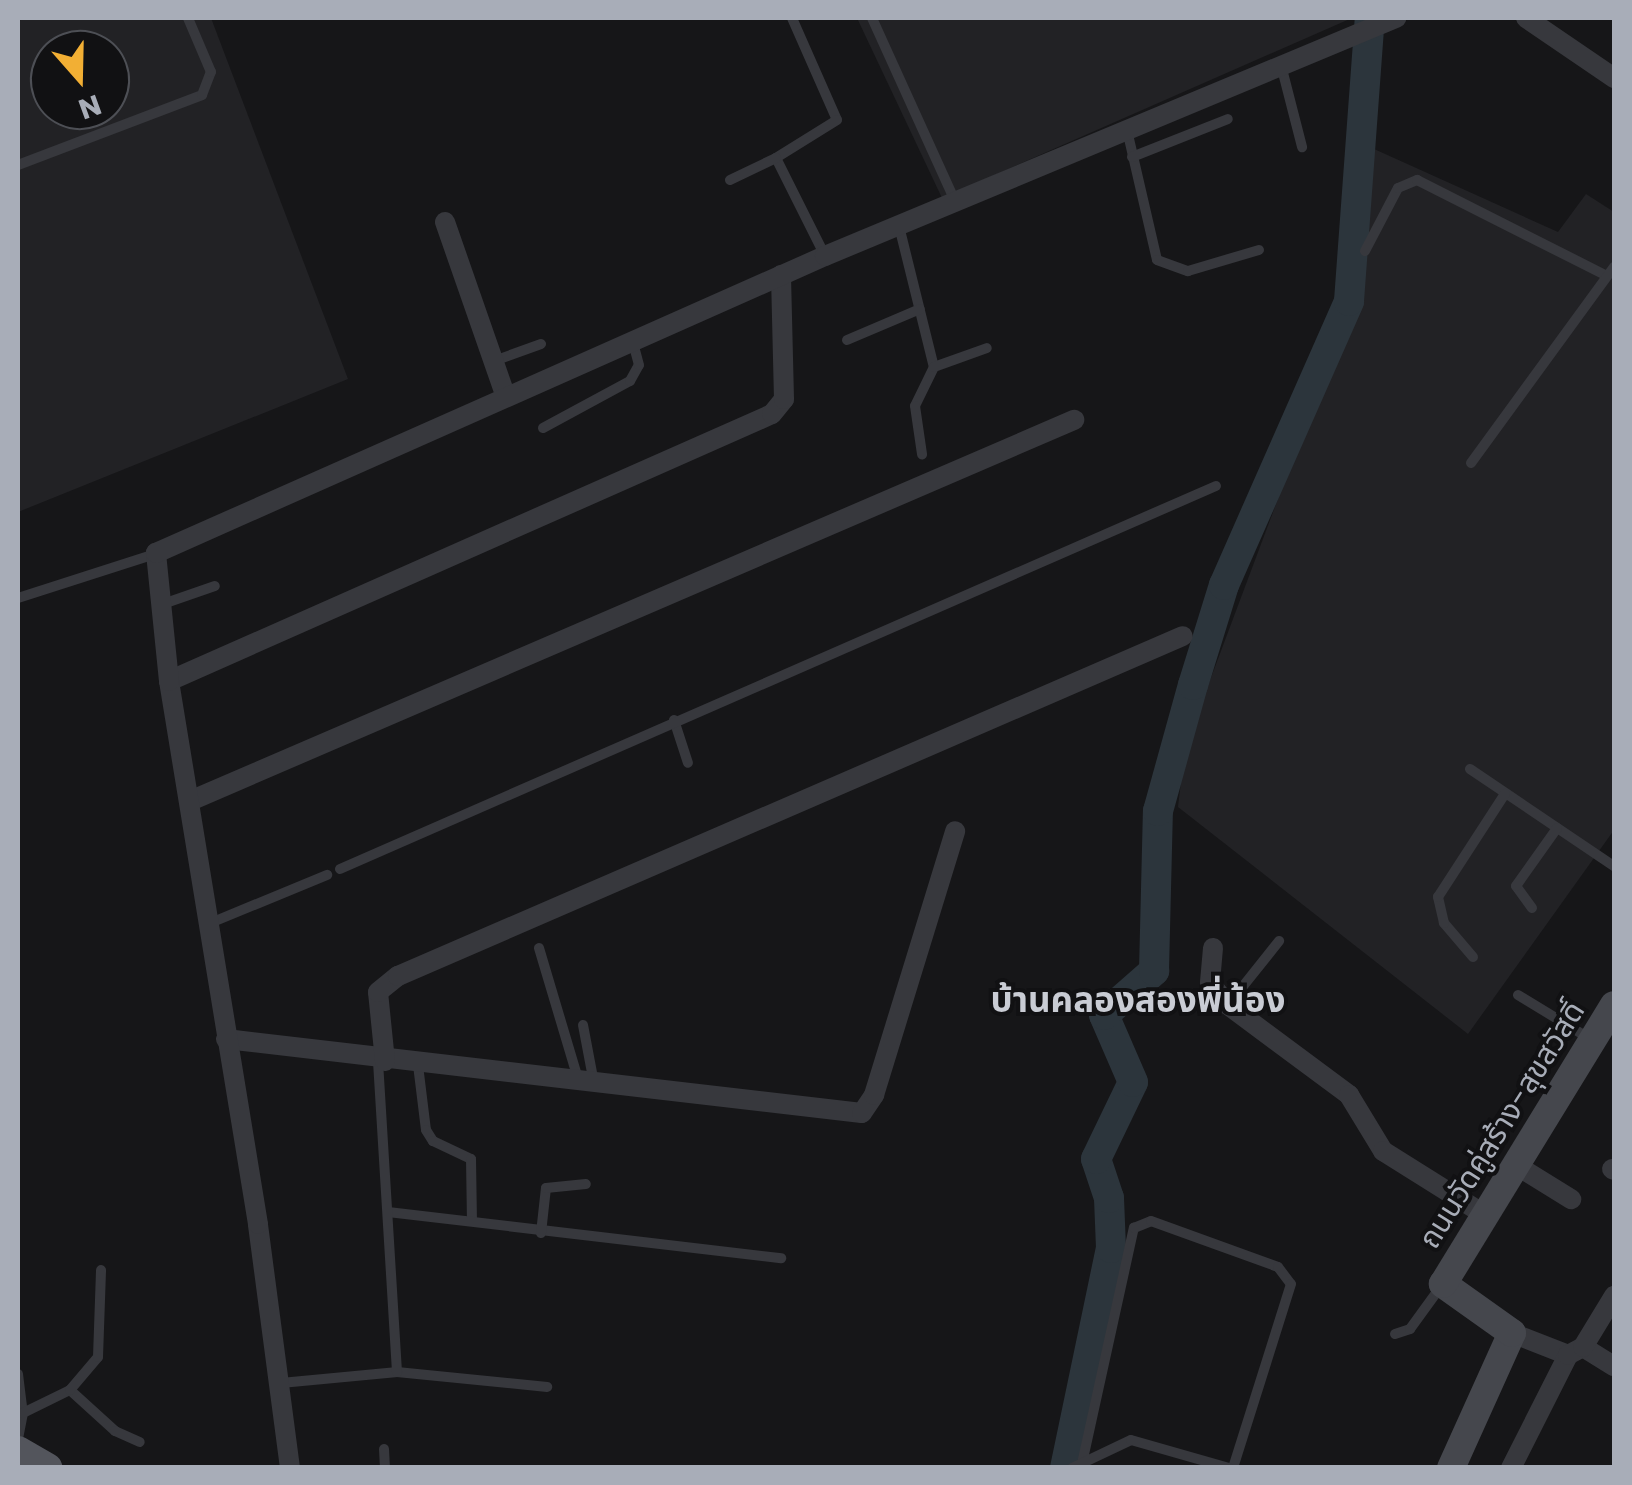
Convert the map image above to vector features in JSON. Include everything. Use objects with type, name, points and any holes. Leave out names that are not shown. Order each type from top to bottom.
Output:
[{"type":"main road","points":[[18,1452],[47,1468]]},
{"type":"street","points":[[1526,18],[1614,78]]},
{"type":"street","points":[[290,1468],[280,1383],[169,681],[156,554],[825,256],[1389,20]]},
{"type":"street","points":[[445,222],[506,397]]},
{"type":"street","points":[[169,681],[772,414],[784,399],[781,276]]},
{"type":"street","points":[[190,802],[1074,420]]},
{"type":"street","points":[[381,1061],[378,992],[398,976],[1183,636]]},
{"type":"street","points":[[226,1039],[381,1061],[852,1115],[870,1108],[955,831]]},
{"type":"street","points":[[1212,948],[1210,982],[1228,1005],[1349,1095],[1383,1151],[1485,1215]]},
{"type":"street","name":"ถนนวัดคู่สร้าง-สุขสวัสดิ์","points":[[1512,1333],[1443,1284],[1614,1005]]},
{"type":"street","points":[[1516,1166],[1571,1199]]},
{"type":"street","points":[[1511,1468],[1576,1351],[1614,1296]]},
{"type":"street","points":[[1452,1468],[1512,1333],[1614,1366]]},
{"type":"lane","points":[[18,165],[202,95],[211,72],[188,18]]},
{"type":"lane","points":[[730,180],[776,158],[837,120],[792,18]]},
{"type":"lane","points":[[872,18],[955,201]]},
{"type":"lane","points":[[1281,64],[1302,147]]},
{"type":"lane","points":[[1132,157],[1228,119]]},
{"type":"lane","points":[[1127,129],[1157,260],[1188,271],[1259,250]]},
{"type":"lane","points":[[776,158],[825,256]]},
{"type":"lane","points":[[1365,251],[1398,188],[1418,180],[1604,275]]},
{"type":"lane","points":[[899,225],[934,367],[915,406],[922,454]]},
{"type":"lane","points":[[1470,463],[1604,275],[1614,267]]},
{"type":"lane","points":[[848,340],[920,309]]},
{"type":"lane","points":[[543,428],[636,375],[632,341]]},
{"type":"lane","points":[[494,361],[541,344]]},
{"type":"lane","points":[[934,367],[986,348]]},
{"type":"lane","points":[[340,869],[1216,486]]},
{"type":"lane","points":[[18,598],[156,554]]},
{"type":"lane","points":[[159,605],[215,586]]},
{"type":"lane","points":[[674,720],[688,763]]},
{"type":"lane","points":[[1470,769],[1614,866]]},
{"type":"lane","points":[[1473,957],[1444,923],[1438,897],[1505,794]]},
{"type":"lane","points":[[1532,908],[1516,886],[1556,828]]},
{"type":"lane","points":[[208,924],[327,875]]},
{"type":"lane","points":[[1228,1005],[1279,941]]},
{"type":"lane","points":[[538,948],[587,1083]]},
{"type":"lane","points":[[1518,995],[1592,1040]]},
{"type":"lane","points":[[584,1025],[587,1083]]},
{"type":"lane","points":[[381,1061],[398,1372]]},
{"type":"lane","points":[[418,1064],[426,1130],[433,1141],[471,1159],[472,1221]]},
{"type":"lane","points":[[541,1233],[546,1188],[586,1184]]},
{"type":"lane","points":[[388,1212],[541,1233],[780,1258]]},
{"type":"lane","points":[[1072,1468],[1083,1459],[1131,1440],[1231,1468],[1290,1284],[1278,1267],[1151,1221],[1134,1228],[1083,1459]]},
{"type":"lane","points":[[23,1413],[70,1390],[98,1357],[100,1270]]},
{"type":"lane","points":[[1395,1334],[1410,1329],[1443,1284]]},
{"type":"lane","points":[[280,1383],[398,1372],[548,1387]]},
{"type":"lane","points":[[18,1374],[23,1413],[18,1438]]},
{"type":"lane","points":[[70,1390],[115,1432],[140,1442]]},
{"type":"lane","points":[[384,1449],[385,1468]]},
{"type":"shaded area","points":[[211,18],[348,379],[18,512],[18,21]]},
{"type":"shaded area","points":[[857,18],[1352,18],[942,198]]},
{"type":"shaded area","points":[[1363,144],[1558,232],[1586,194],[1614,212],[1614,830],[1468,1034],[1178,807],[1185,747],[1330,360],[1352,261]]},
{"type":"waterway","points":[[1065,1468],[1111,1248],[1109,1198],[1096,1159],[1133,1082],[1104,1015],[1154,971],[1158,811],[1193,685],[1224,585],[1349,301],[1370,18]]},
{"type":"district","name":"บ้านคลองสองพี่น้อง","points":[[1138,1000]]}]
